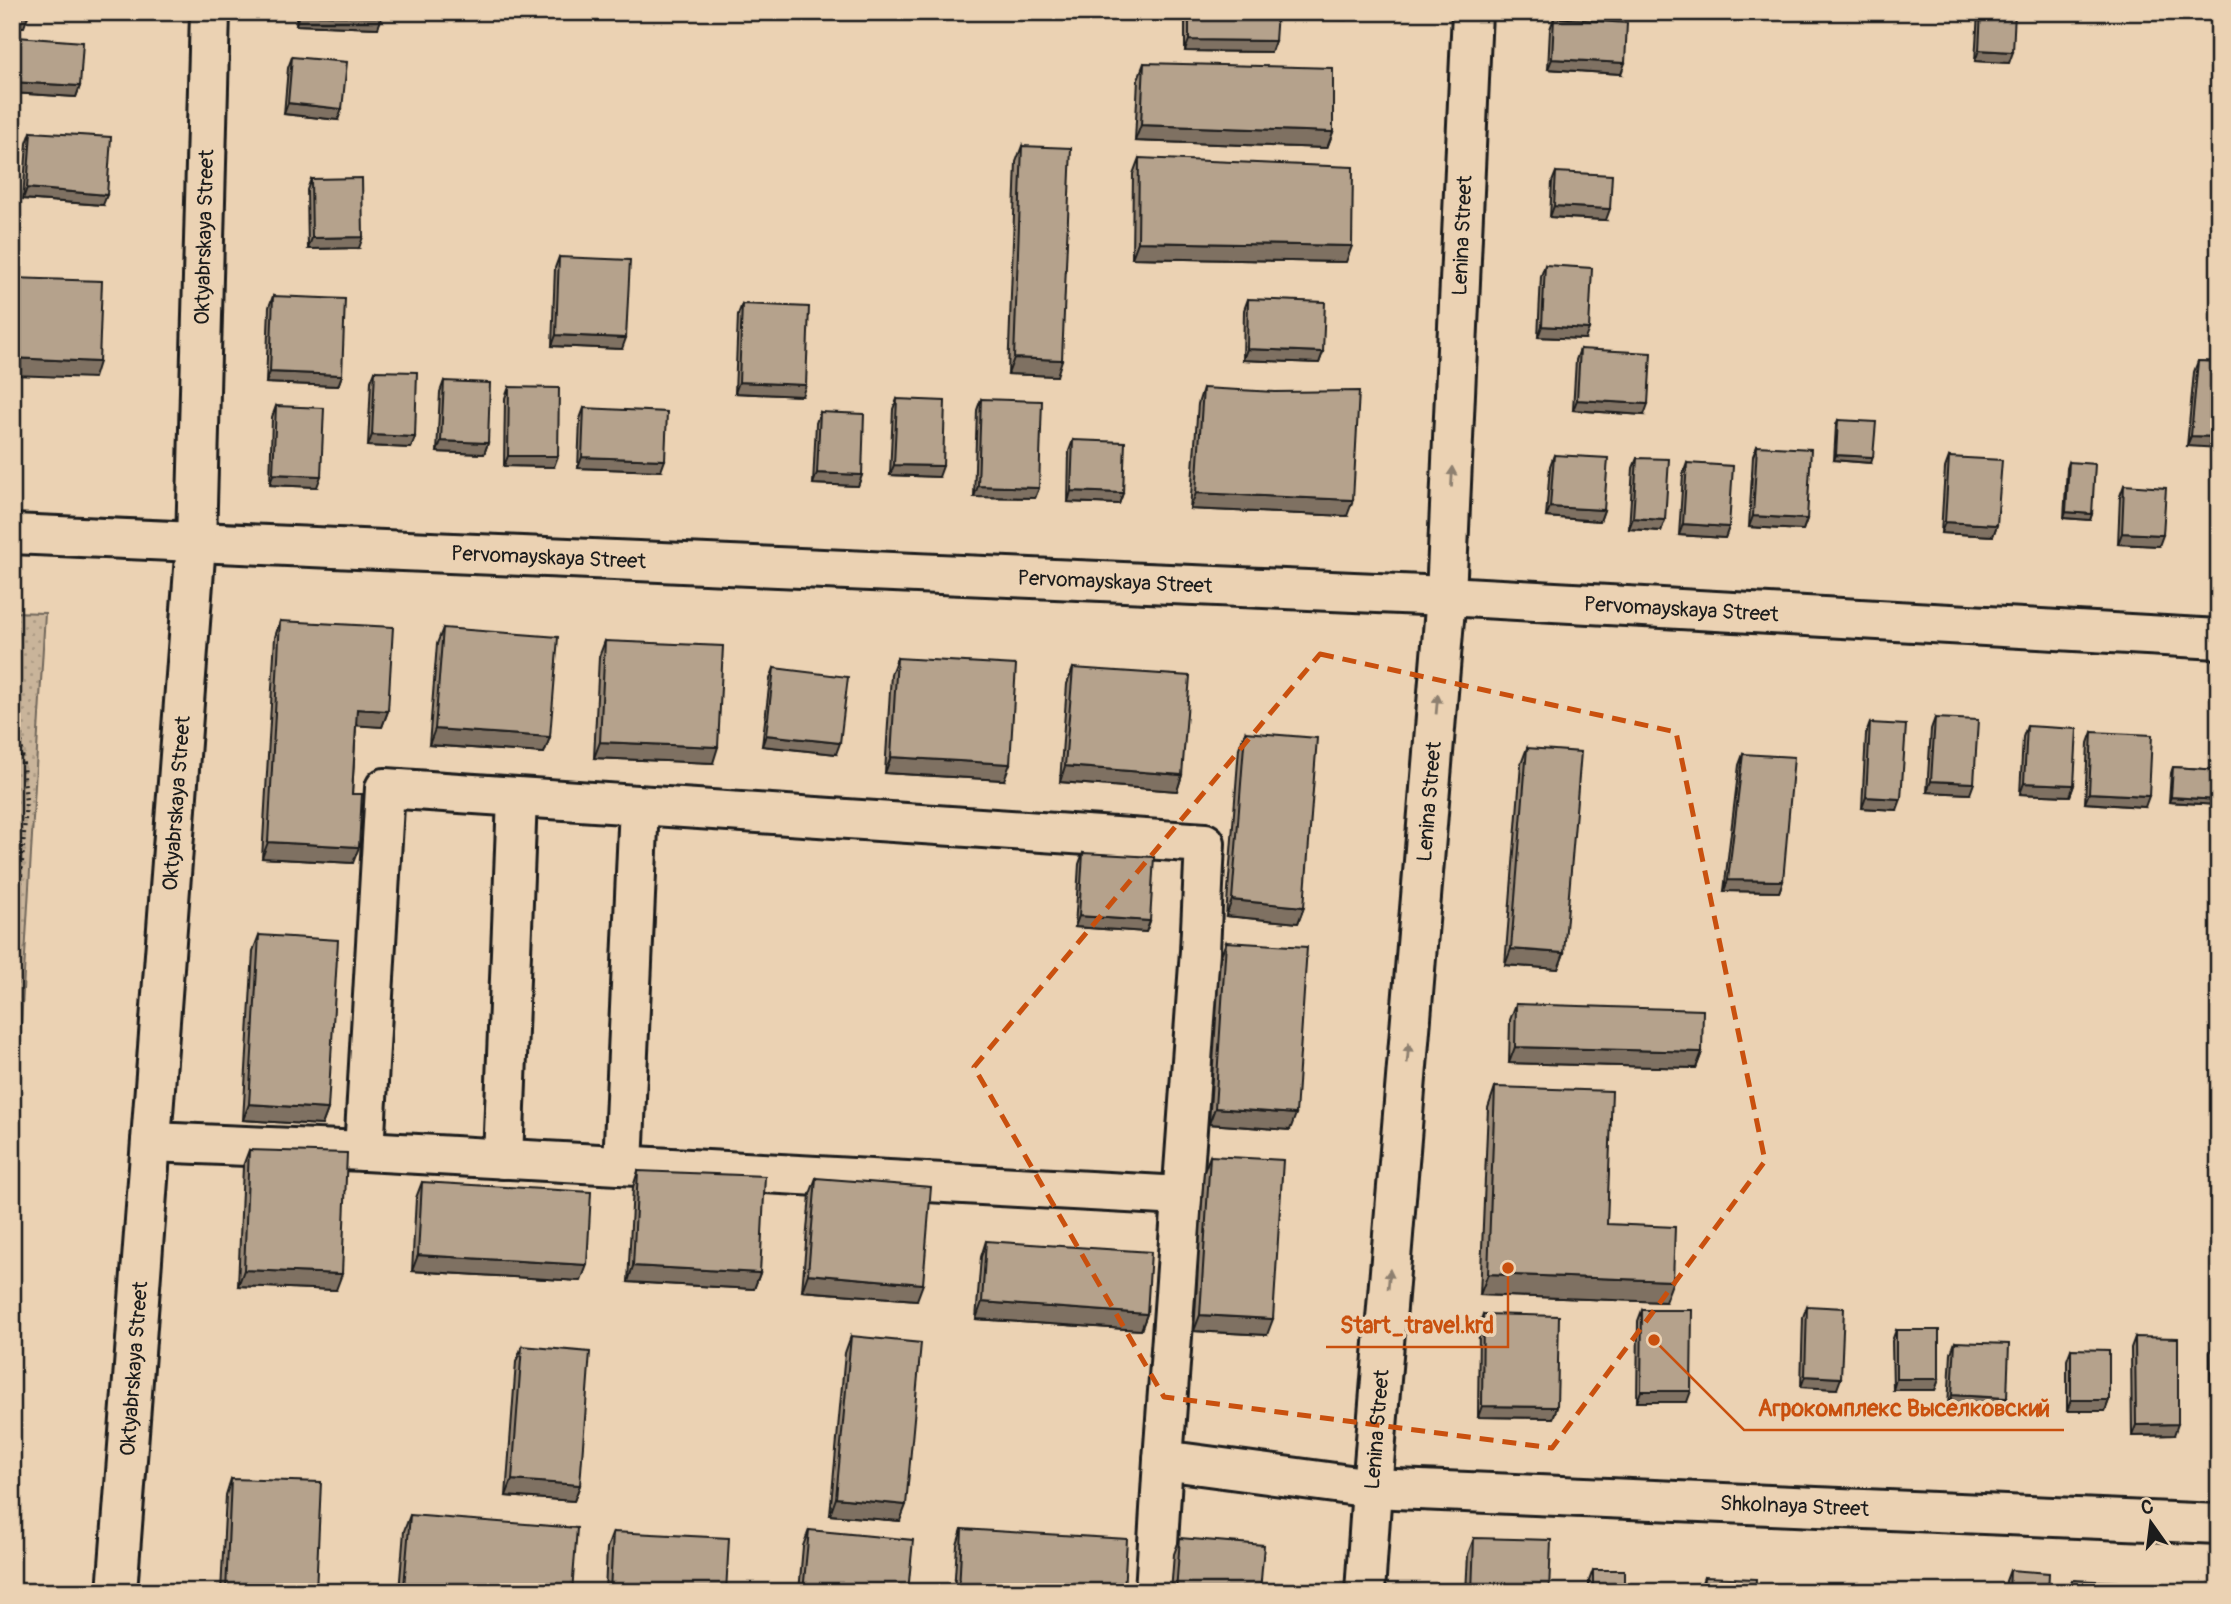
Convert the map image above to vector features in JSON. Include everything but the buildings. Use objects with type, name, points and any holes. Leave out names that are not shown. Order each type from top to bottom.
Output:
[{"type":"street","name":"Oktyabrskaya Street","points":[[117,1592],[196,542],[211,12]]},
{"type":"street","name":"Lenina Street","points":[[1365,1592],[1371,1488],[1446,596],[1472,12]]},
{"type":"street","name":"Pervomayskaya Street","points":[[12,534],[1446,596],[2219,639]]},
{"type":"street","points":[[364,1151],[385,788],[1205,843],[1200,951],[1155,1592]]},
{"type":"street","points":[[503,1159],[517,797]]},
{"type":"street","points":[[623,1165],[639,806]]},
{"type":"street","points":[[151,1142],[364,1151],[1182,1196]]},
{"type":"street","name":"Shkolnaya Street","points":[[1163,1460],[1371,1488],[2219,1524]]},
{"type":"path","points":[[12,688],[18,692],[26,803],[12,1002]]},
{"type":"highlighted area","points":[[1320,654],[1676,732],[1765,1161],[1552,1448],[1164,1397],[974,1067]]},
{"type":"shaded area","points":[[12,612],[45,613],[12,1179]]},
{"type":"place","name":"Start_travel.krd","points":[[1508,1268]]},
{"type":"place","name":"Агрокомплекс Выселковский","points":[[1654,1340]]}]
